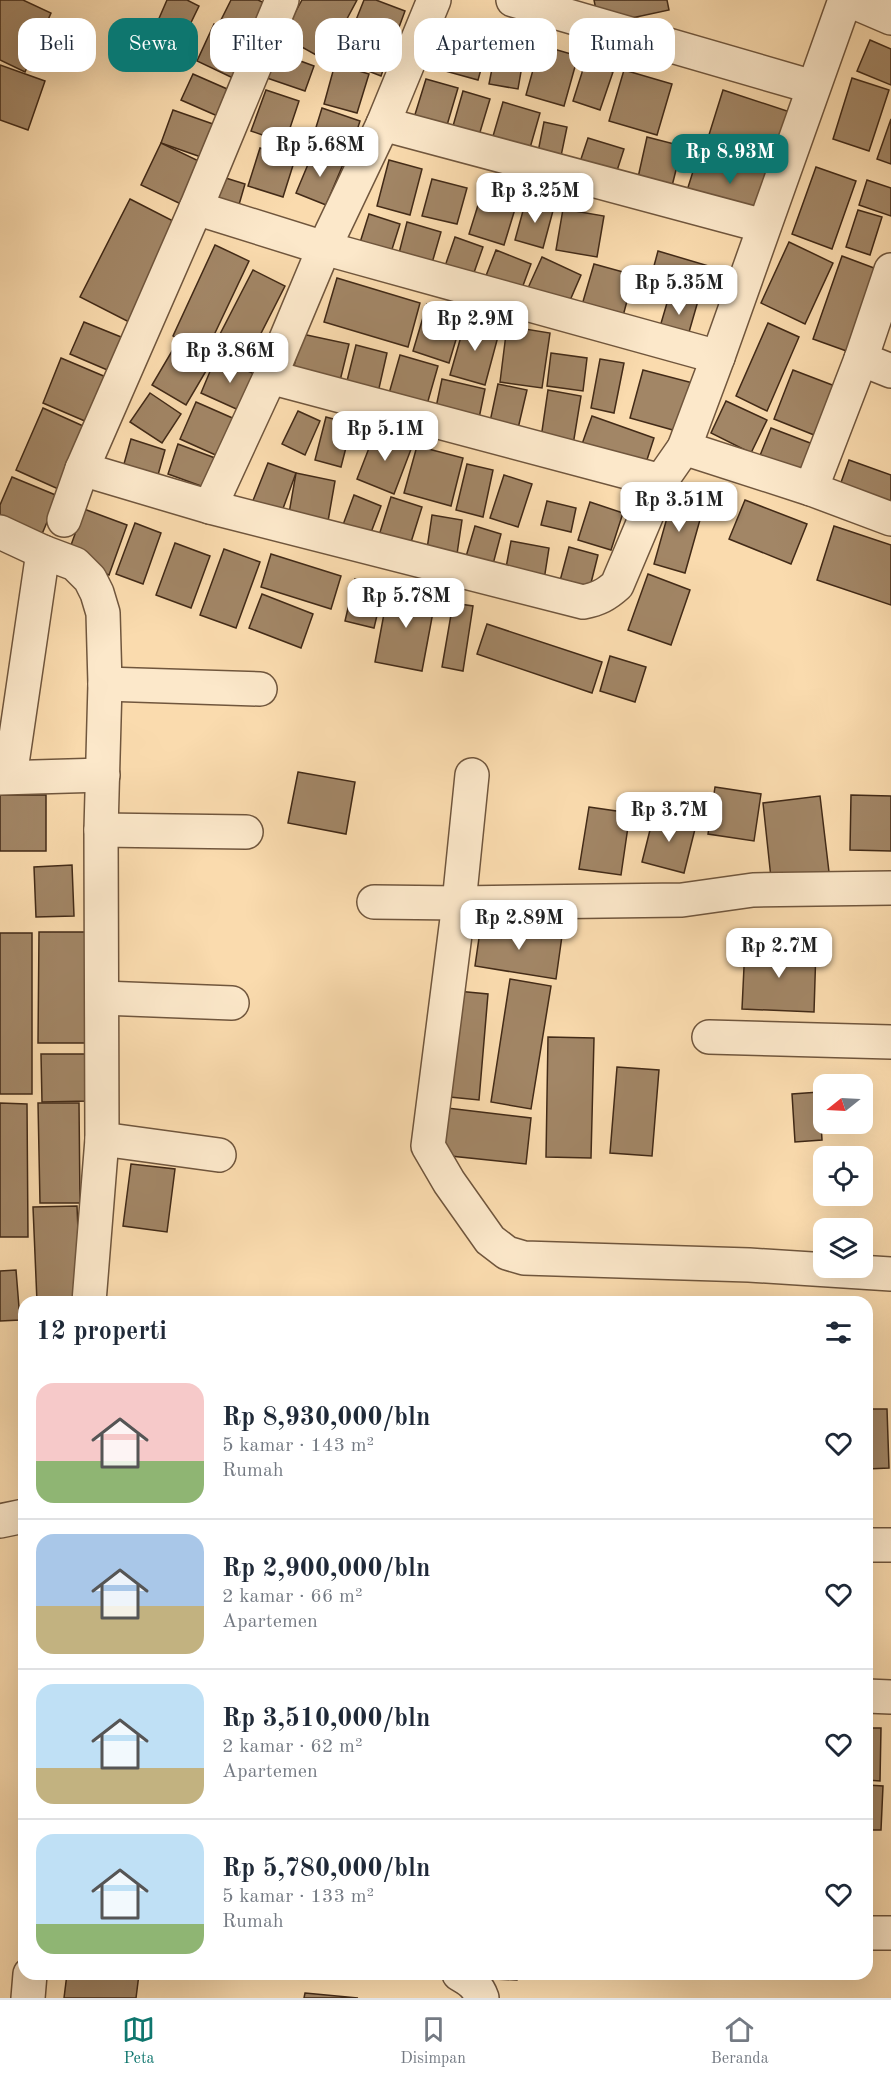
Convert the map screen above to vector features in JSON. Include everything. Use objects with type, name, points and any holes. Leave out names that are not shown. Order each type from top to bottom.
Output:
[{"type":"street","points":[[64,520],[82,469],[196,208],[282,0]]},
{"type":"street","points":[[210,507],[270,376],[324,248],[383,124],[434,0]]},
{"type":"street","points":[[513,0],[813,87]]},
{"type":"street","points":[[82,469],[210,507],[583,602],[598,599],[617,585],[661,481],[684,448],[813,87],[847,0],[891,18]]},
{"type":"street","points":[[383,124],[764,226]]},
{"type":"street","points":[[196,208],[324,248],[718,357]]},
{"type":"street","points":[[811,489],[861,359],[891,270]]},
{"type":"street","points":[[861,359],[891,371]]},
{"type":"street","points":[[270,376],[661,481]]},
{"type":"street","points":[[684,448],[811,489],[891,519]]},
{"type":"street","points":[[0,532],[75,564],[90,579],[103,613],[105,684],[101,830],[102,1139],[89,1296]]},
{"type":"street","points":[[43,552],[5,778],[104,776]]},
{"type":"street","points":[[105,684],[260,689]]},
{"type":"street","points":[[472,776],[459,903],[428,1146],[449,1182],[490,1240],[507,1253],[524,1258],[749,1265],[891,1274]]},
{"type":"street","points":[[101,830],[246,832]]},
{"type":"street","points":[[374,902],[682,900],[753,890],[891,888]]},
{"type":"street","points":[[102,998],[232,1003]]},
{"type":"street","points":[[709,1037],[891,1042]]},
{"type":"street","points":[[102,1139],[219,1155]]},
{"type":"street","points":[[0,1521],[18,1517]]},
{"type":"street","points":[[873,1545],[891,1545]]},
{"type":"street","points":[[873,1696],[891,1697]]},
{"type":"street","points":[[873,1933],[891,1933]]},
{"type":"street","points":[[28,1998],[30,1980]]},
{"type":"street","points":[[470,1980],[479,1989],[482,1998]]},
{"type":"building","points":[[0,0],[23,0],[51,13],[49,18],[18,18],[18,69],[0,60]]},
{"type":"building","points":[[167,0],[187,0],[199,6],[193,18],[159,18]]},
{"type":"building","points":[[231,0],[258,0],[269,5],[262,18],[222,18]]},
{"type":"building","points":[[302,0],[357,0],[347,18],[315,18],[315,54],[303,48],[303,18],[292,18]]},
{"type":"building","points":[[364,0],[376,0],[405,11],[402,19],[357,18]]},
{"type":"building","points":[[594,0],[667,0],[669,10],[632,18],[598,18]]},
{"type":"building","points":[[210,33],[210,67],[198,61]]},
{"type":"building","points":[[870,40],[891,49],[891,85],[857,71]]},
{"type":"building","points":[[557,50],[569,53],[569,72],[574,72],[564,106],[526,95],[532,72],[557,72]]},
{"type":"building","points":[[303,62],[314,66],[305,91],[267,78],[269,72],[303,72]]},
{"type":"building","points":[[0,65],[45,81],[28,130],[0,120]]},
{"type":"building","points":[[220,72],[238,72],[235,79]]},
{"type":"building","points":[[333,72],[369,74],[357,113],[324,104]]},
{"type":"building","points":[[371,72],[382,72],[381,76]]},
{"type":"building","points":[[449,72],[480,72],[478,80]]},
{"type":"building","points":[[491,72],[521,72],[518,89],[489,84]]},
{"type":"building","points":[[582,72],[613,72],[600,110],[573,101]]},
{"type":"building","points":[[623,72],[672,84],[657,135],[609,121]]},
{"type":"building","points":[[193,74],[234,92],[222,118],[181,100]]},
{"type":"building","points":[[852,78],[889,90],[869,151],[833,139]]},
{"type":"building","points":[[426,79],[458,88],[445,132],[413,121]]},
{"type":"building","points":[[266,90],[299,101],[285,143],[251,131]]},
{"type":"building","points":[[723,90],[796,114],[781,161],[708,138]]},
{"type":"building","points":[[463,91],[490,99],[477,142],[451,133]]},
{"type":"building","points":[[503,102],[540,113],[528,155],[491,143]]},
{"type":"building","points":[[322,108],[360,121],[351,149],[313,137]]},
{"type":"building","points":[[173,110],[213,124],[201,157],[161,143]]},
{"type":"building","points":[[891,119],[891,164],[877,159]]},
{"type":"building","points":[[544,122],[567,127],[560,161],[537,157]]},
{"type":"building","points":[[647,137],[682,146],[671,190],[637,182]]},
{"type":"building","points":[[588,138],[624,149],[613,183],[577,171]]},
{"type":"building","points":[[161,143],[205,164],[185,206],[141,185]]},
{"type":"building","points":[[260,148],[295,159],[283,197],[248,186]]},
{"type":"building","points":[[700,149],[775,174],[760,221],[685,197]]},
{"type":"building","points":[[314,150],[344,162],[326,205],[296,193]]},
{"type":"building","points":[[389,160],[422,169],[410,215],[377,206]]},
{"type":"building","points":[[816,167],[856,181],[832,249],[792,234]]},
{"type":"building","points":[[213,174],[245,184],[236,215],[204,205]]},
{"type":"building","points":[[432,179],[467,188],[457,224],[422,216]]},
{"type":"building","points":[[867,180],[891,188],[891,216],[859,205]]},
{"type":"building","points":[[484,186],[519,196],[504,245],[469,234]]},
{"type":"building","points":[[130,199],[181,225],[131,323],[80,297]]},
{"type":"building","points":[[526,200],[554,207],[543,248],[515,240]]},
{"type":"building","points":[[563,209],[604,216],[597,257],[556,250]]},
{"type":"building","points":[[858,210],[882,217],[870,255],[846,247]]},
{"type":"building","points":[[369,214],[400,224],[388,262],[357,252]]},
{"type":"building","points":[[407,222],[441,232],[430,270],[397,261]]},
{"type":"building","points":[[455,237],[483,247],[470,284],[442,275]]},
{"type":"building","points":[[789,242],[833,263],[805,324],[761,303]]},
{"type":"building","points":[[215,245],[249,261],[206,352],[173,336]]},
{"type":"building","points":[[496,250],[531,264],[518,299],[482,286]]},
{"type":"building","points":[[658,251],[722,270],[715,296],[651,277]]},
{"type":"building","points":[[842,256],[882,271],[852,353],[813,339]]},
{"type":"building","points":[[542,257],[581,275],[568,305],[528,288]]},
{"type":"building","points":[[594,264],[634,275],[623,316],[582,305]]},
{"type":"building","points":[[253,270],[285,286],[249,357],[217,340]]},
{"type":"building","points":[[337,278],[420,303],[408,347],[324,322]]},
{"type":"building","points":[[672,286],[700,294],[685,346],[657,337]]},
{"type":"building","points":[[427,304],[463,316],[449,363],[413,351]]},
{"type":"building","points":[[466,319],[500,329],[485,385],[450,375]]},
{"type":"building","points":[[84,322],[126,339],[112,372],[70,354]]},
{"type":"building","points":[[768,323],[799,337],[767,411],[736,396]]},
{"type":"building","points":[[507,326],[550,333],[542,388],[500,382]]},
{"type":"building","points":[[302,334],[349,344],[338,389],[291,378]]},
{"type":"building","points":[[356,345],[387,353],[377,397],[345,389]]},
{"type":"building","points":[[172,351],[206,371],[186,405],[152,385]]},
{"type":"building","points":[[551,353],[587,358],[583,391],[547,386]]},
{"type":"building","points":[[400,355],[438,366],[424,415],[386,404]]},
{"type":"building","points":[[216,357],[259,376],[243,412],[201,393]]},
{"type":"building","points":[[61,358],[113,380],[94,425],[43,403]]},
{"type":"building","points":[[600,359],[624,363],[614,413],[591,408]]},
{"type":"building","points":[[643,370],[693,383],[680,432],[630,418]]},
{"type":"building","points":[[793,370],[848,391],[829,441],[774,419]]},
{"type":"building","points":[[442,379],[485,389],[478,423],[435,412]]},
{"type":"building","points":[[498,384],[527,390],[516,437],[488,431]]},
{"type":"building","points":[[548,390],[581,396],[572,451],[540,445]]},
{"type":"building","points":[[150,393],[181,414],[162,443],[130,422]]},
{"type":"building","points":[[726,401],[767,420],[751,453],[711,433]]},
{"type":"building","points":[[196,402],[237,420],[220,457],[180,439]]},
{"type":"building","points":[[43,408],[92,430],[65,492],[16,470]]},
{"type":"building","points":[[298,411],[320,421],[305,455],[282,444]]},
{"type":"building","points":[[592,416],[654,438],[644,469],[581,447]]},
{"type":"building","points":[[326,417],[352,424],[341,467],[315,460]]},
{"type":"building","points":[[771,428],[818,446],[805,481],[757,463]]},
{"type":"building","points":[[376,430],[413,444],[394,494],[357,479]]},
{"type":"building","points":[[131,439],[165,450],[156,482],[122,471]]},
{"type":"building","points":[[178,444],[223,461],[212,490],[168,474]]},
{"type":"building","points":[[417,446],[463,458],[451,506],[404,493]]},
{"type":"building","points":[[849,460],[891,475],[891,506],[839,488]]},
{"type":"building","points":[[268,463],[296,473],[281,514],[252,503]]},
{"type":"building","points":[[467,464],[493,470],[483,517],[456,510]]},
{"type":"building","points":[[296,473],[335,481],[327,527],[288,519]]},
{"type":"building","points":[[504,475],[532,484],[518,527],[490,518]]},
{"type":"building","points":[[12,477],[58,496],[42,534],[0,516],[0,505]]},
{"type":"building","points":[[674,493],[705,502],[685,573],[654,564]]},
{"type":"building","points":[[354,495],[381,506],[367,543],[340,533]]},
{"type":"building","points":[[391,497],[422,507],[407,555],[376,545]]},
{"type":"building","points":[[745,500],[807,524],[791,564],[729,539]]},
{"type":"building","points":[[547,501],[576,508],[571,532],[541,525]]},
{"type":"building","points":[[590,502],[623,513],[611,550],[578,540]]},
{"type":"building","points":[[84,509],[127,525],[109,575],[66,559]]},
{"type":"building","points":[[432,515],[462,520],[457,554],[427,549]]},
{"type":"building","points":[[135,523],[161,533],[143,584],[116,574]]},
{"type":"building","points":[[475,526],[501,534],[492,568],[465,560]]},
{"type":"building","points":[[834,526],[891,545],[891,605],[817,580]]},
{"type":"building","points":[[511,541],[549,548],[544,580],[505,573]]},
{"type":"building","points":[[175,543],[210,556],[191,608],[156,595]]},
{"type":"building","points":[[569,547],[598,555],[587,599],[557,592]]},
{"type":"building","points":[[224,549],[260,562],[236,628],[200,615]]},
{"type":"building","points":[[271,554],[341,576],[331,609],[261,587]]},
{"type":"building","points":[[648,574],[690,590],[671,645],[628,630]]},
{"type":"building","points":[[355,579],[384,586],[374,628],[345,621]]},
{"type":"building","points":[[389,587],[436,596],[422,671],[375,662]]},
{"type":"building","points":[[262,594],[313,614],[301,648],[249,628]]},
{"type":"building","points":[[453,603],[473,606],[463,671],[442,667]]},
{"type":"building","points":[[487,624],[602,662],[592,693],[477,654]]},
{"type":"building","points":[[610,656],[646,667],[635,702],[600,691]]},
{"type":"building","points":[[298,772],[355,782],[346,834],[288,823]]},
{"type":"building","points":[[715,787],[761,794],[754,841],[708,834]]},
{"type":"building","points":[[0,795],[46,795],[46,851],[0,851]]},
{"type":"building","points":[[851,795],[891,796],[891,851],[850,850]]},
{"type":"building","points":[[820,796],[829,872],[771,878],[763,803]]},
{"type":"building","points":[[589,807],[630,813],[621,875],[579,869]]},
{"type":"building","points":[[654,814],[696,825],[684,873],[642,862]]},
{"type":"building","points":[[72,865],[74,916],[36,917],[34,867]]},
{"type":"building","points":[[481,924],[562,936],[556,979],[475,966]]},
{"type":"building","points":[[39,932],[92,932],[92,1043],[38,1043]]},
{"type":"building","points":[[0,933],[32,933],[32,1094],[0,1094]]},
{"type":"building","points":[[745,946],[816,948],[814,1012],[742,1009]]},
{"type":"building","points":[[510,979],[551,986],[531,1109],[491,1102]]},
{"type":"building","points":[[457,991],[488,994],[479,1100],[440,1096]]},
{"type":"building","points":[[548,1037],[594,1038],[591,1158],[546,1157]]},
{"type":"building","points":[[41,1054],[88,1054],[89,1101],[42,1102]]},
{"type":"building","points":[[617,1067],[659,1070],[652,1156],[610,1153]]},
{"type":"building","points":[[813,1092],[813,1134],[822,1134],[822,1140],[795,1142],[792,1094]]},
{"type":"building","points":[[0,1103],[27,1104],[28,1237],[0,1237]]},
{"type":"building","points":[[38,1103],[79,1103],[80,1203],[40,1203]]},
{"type":"building","points":[[447,1108],[531,1118],[526,1164],[441,1155]]},
{"type":"building","points":[[131,1164],[175,1169],[167,1232],[123,1226]]},
{"type":"building","points":[[77,1206],[81,1296],[37,1296],[33,1207]]},
{"type":"building","points":[[16,1270],[18,1320],[0,1321],[0,1271]]},
{"type":"building","points":[[873,1409],[887,1409],[889,1468],[873,1469]]},
{"type":"building","points":[[873,1728],[881,1728],[880,1781],[873,1780]]},
{"type":"building","points":[[873,1785],[883,1786],[881,1830],[873,1830]]},
{"type":"building","points":[[66,1980],[138,1980],[136,1998],[64,1998]]},
{"type":"building","points":[[305,1993],[358,1998],[304,1998]]}]
